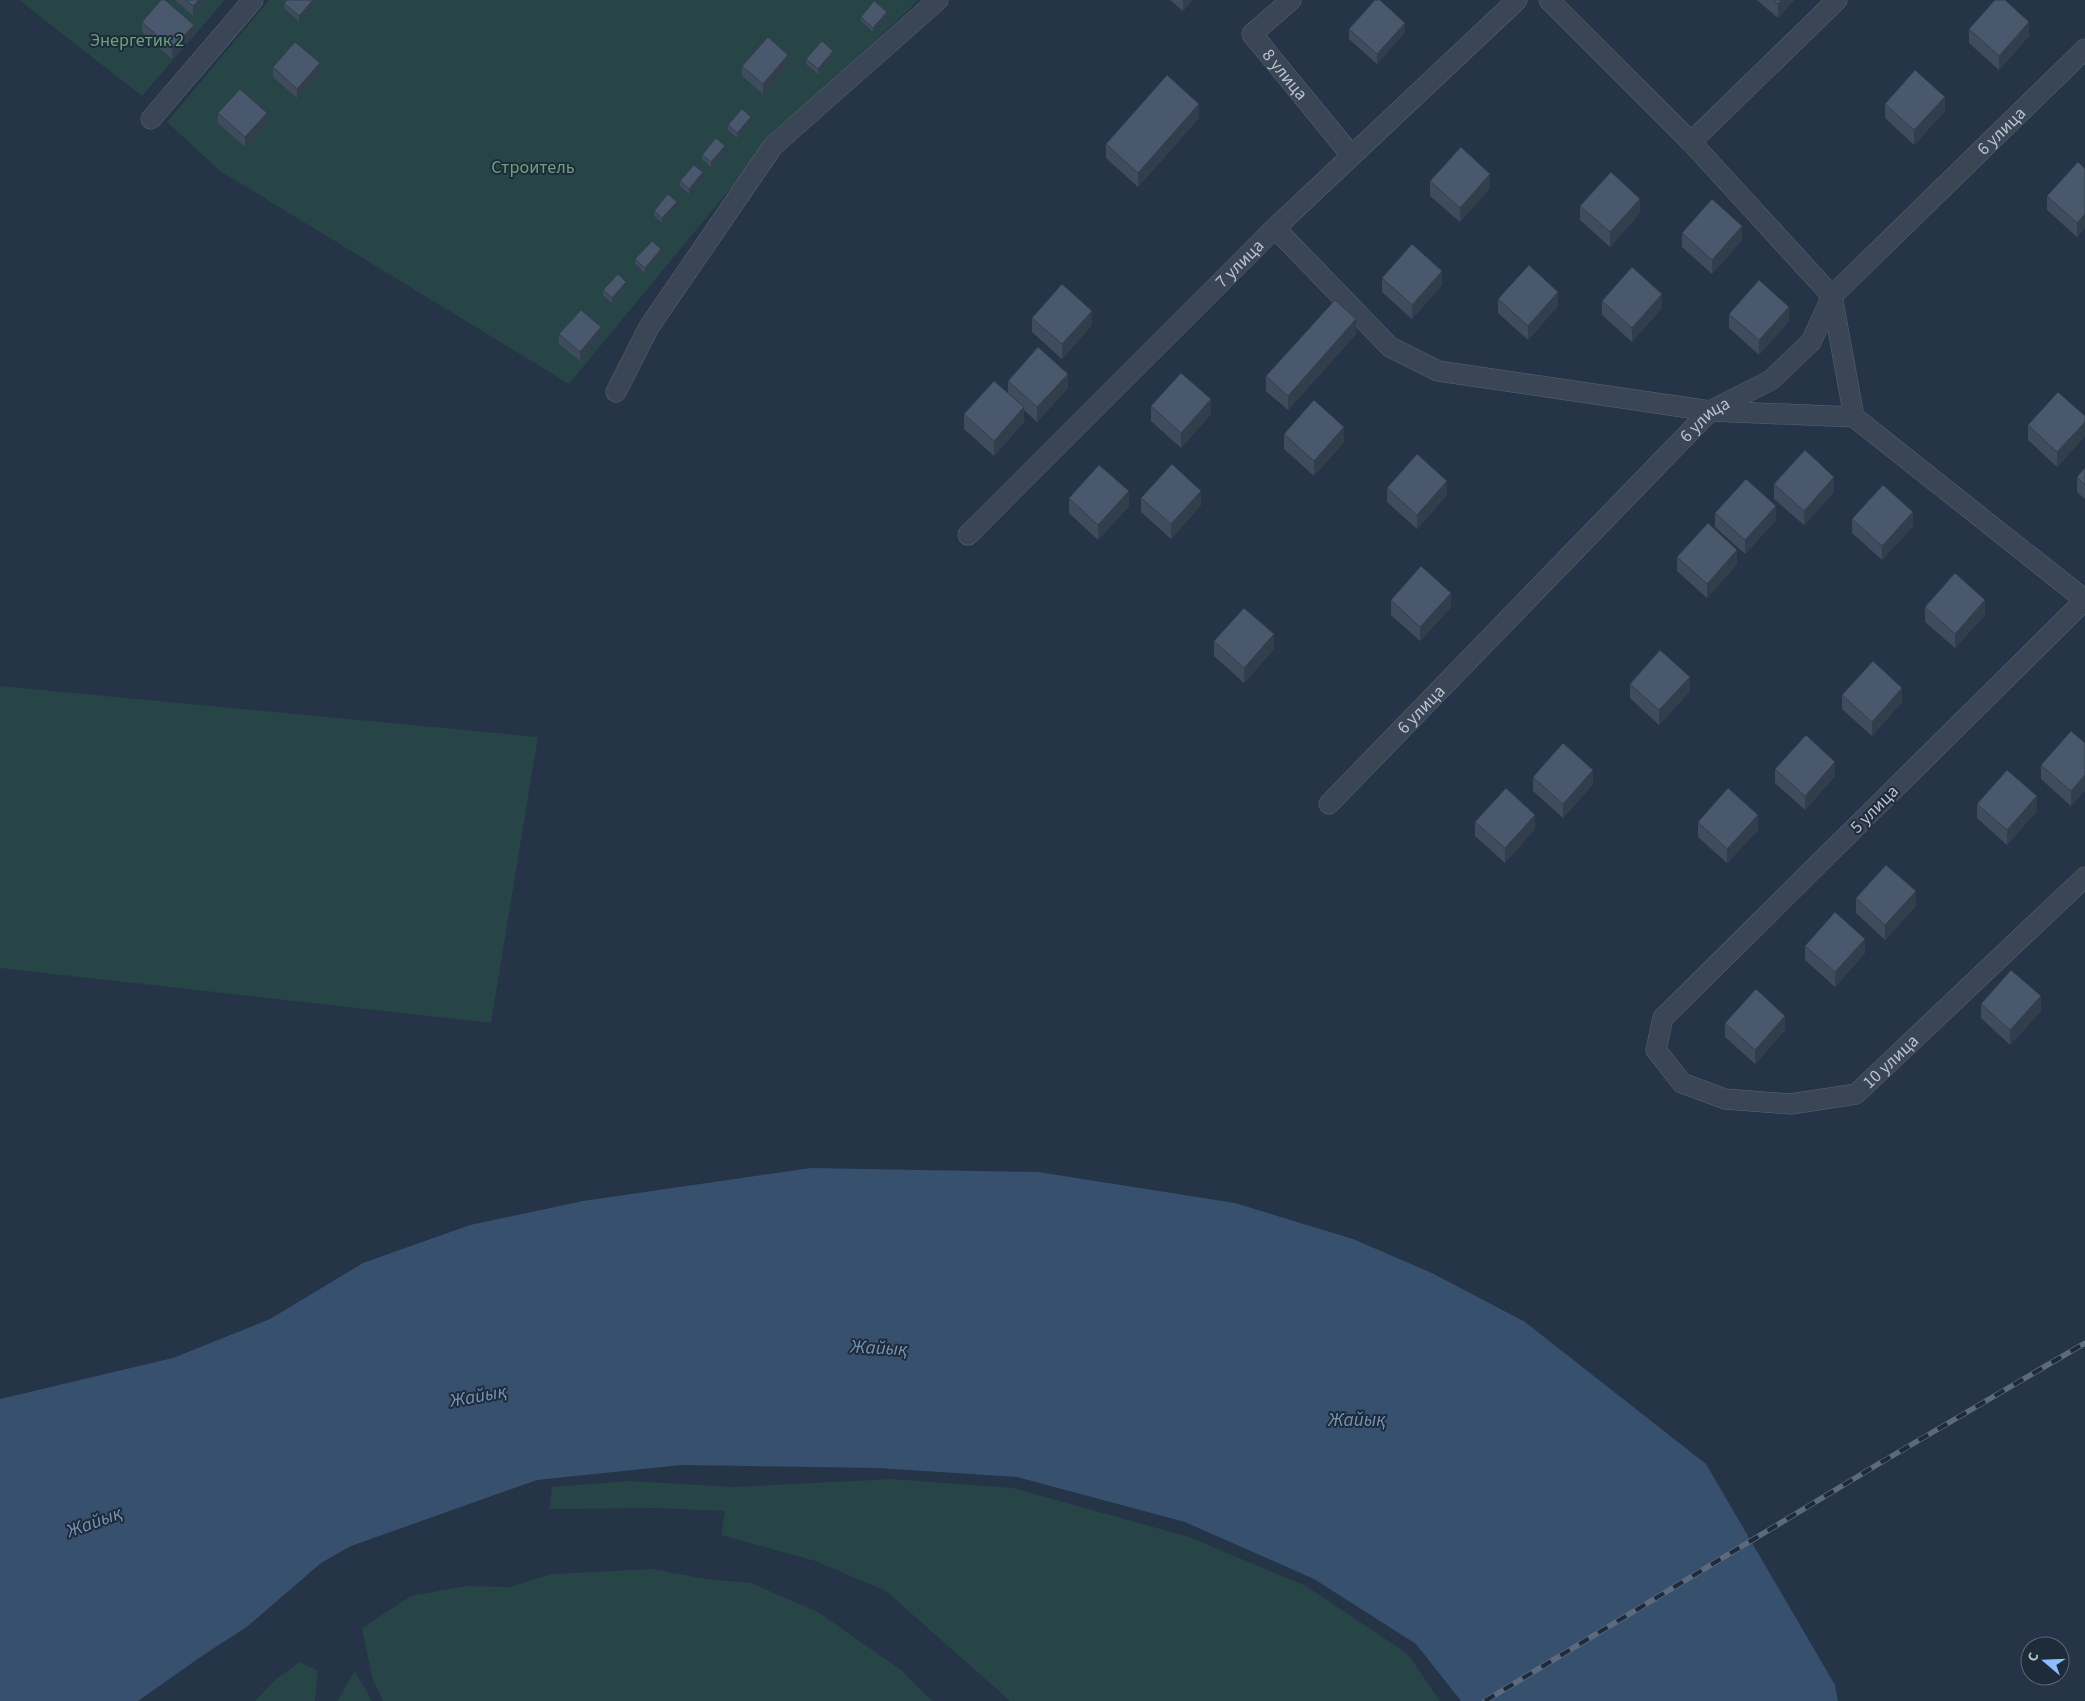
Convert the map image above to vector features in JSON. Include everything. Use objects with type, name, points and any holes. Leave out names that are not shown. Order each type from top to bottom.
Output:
[{"type":"street","points":[[151,119],[253,0]]},
{"type":"street","points":[[616,392],[650,326],[773,146],[938,0]]},
{"type":"street","name":"8 улица","points":[[1290,0],[1252,34],[1351,155]]},
{"type":"street","name":"7 улица","points":[[968,535],[1275,228],[1517,0]]},
{"type":"street","points":[[1549,0],[1691,142],[1832,296],[1854,417]]},
{"type":"street","points":[[1691,142],[1837,0]]},
{"type":"street","name":"6 улица","points":[[1329,804],[1710,411],[1771,380],[1811,342],[1832,296],[2085,49]]},
{"type":"street","points":[[1275,228],[1390,347],[1438,371],[1710,411],[1854,417],[2085,600]]},
{"type":"street","name":"5 улица","points":[[1663,1018],[2085,600]]},
{"type":"street","name":"10 улица","points":[[1663,1018],[1656,1050],[1682,1083],[1725,1099],[1791,1104],[1856,1094],[2085,877]]},
{"type":"green space","name":"Энергетик 2","points":[[19,0],[225,0],[142,96]]},
{"type":"green space","name":"Строитель","points":[[269,0],[919,0],[777,132],[569,384],[220,171],[167,122]]},
{"type":"green space","points":[[0,686],[538,737],[491,1023],[0,968]]},
{"type":"green space","points":[[892,1479],[1013,1488],[1189,1537],[1306,1586],[1408,1654],[1440,1701],[1010,1701],[886,1591],[815,1561],[721,1535],[725,1511],[658,1508],[549,1509],[552,1487],[629,1481],[735,1487]]},
{"type":"green space","points":[[652,1569],[707,1579],[751,1583],[818,1612],[901,1670],[932,1701],[383,1701],[372,1677],[362,1628],[411,1596],[466,1586],[510,1587],[551,1574]]},
{"type":"green space","points":[[300,1662],[318,1671],[315,1701],[255,1701],[277,1678]]},
{"type":"green space","points":[[355,1671],[372,1701],[337,1701]]},
{"type":"water","name":"Жайық","points":[[811,1168],[1038,1172],[1235,1203],[1353,1239],[1432,1273],[1525,1322],[1706,1464],[1835,1685],[1838,1701],[1461,1701],[1416,1644],[1314,1579],[1185,1522],[1017,1477],[878,1468],[681,1465],[537,1480],[351,1546],[321,1563],[248,1626],[138,1701],[0,1701],[0,1399],[173,1358],[270,1319],[363,1263],[470,1225],[583,1201]]},
{"type":"building","points":[[161,0],[165,0],[194,25],[172,49],[142,22]]},
{"type":"building","points":[[186,0],[199,0],[193,6]]},
{"type":"building","points":[[287,0],[313,0],[299,16],[284,3]]},
{"type":"building","points":[[1375,0],[1380,0],[1405,23],[1377,54],[1349,29]]},
{"type":"building","points":[[1995,0],[2005,0],[2029,22],[1999,56],[1969,29]]},
{"type":"building","points":[[874,1],[887,12],[873,28],[861,17]]},
{"type":"building","points":[[768,37],[788,55],[763,84],[742,66]]},
{"type":"building","points":[[822,41],[833,51],[818,69],[806,59]]},
{"type":"building","points":[[295,42],[320,63],[297,89],[273,67]]},
{"type":"building","points":[[1915,70],[1945,97],[1914,130],[1885,104]]},
{"type":"building","points":[[1167,75],[1199,104],[1138,173],[1106,144]]},
{"type":"building","points":[[240,89],[267,113],[245,137],[218,113]]},
{"type":"building","points":[[742,109],[751,117],[737,133],[728,125]]},
{"type":"building","points":[[716,138],[725,146],[711,162],[702,155]]},
{"type":"building","points":[[1461,147],[1490,174],[1460,208],[1430,181]]},
{"type":"building","points":[[2078,162],[2085,169],[2085,214],[2077,223],[2047,196]]},
{"type":"building","points":[[694,165],[703,172],[689,189],[680,181]]},
{"type":"building","points":[[1611,172],[1640,199],[1610,232],[1580,206]]},
{"type":"building","points":[[668,194],[677,202],[662,218],[654,211]]},
{"type":"building","points":[[1712,199],[1742,226],[1712,260],[1682,233]]},
{"type":"building","points":[[652,241],[661,249],[645,268],[635,259]]},
{"type":"building","points":[[1412,244],[1442,271],[1412,305],[1382,278]]},
{"type":"building","points":[[1529,265],[1558,292],[1528,326],[1498,299]]},
{"type":"building","points":[[1632,267],[1662,294],[1632,328],[1602,301]]},
{"type":"building","points":[[618,274],[626,282],[612,298],[603,290]]},
{"type":"building","points":[[1759,280],[1789,307],[1759,340],[1729,314]]},
{"type":"building","points":[[1062,284],[1092,311],[1062,344],[1032,318]]},
{"type":"building","points":[[1335,300],[1356,319],[1288,396],[1266,376]]},
{"type":"building","points":[[581,310],[601,327],[580,352],[559,334]]},
{"type":"building","points":[[1038,347],[1068,374],[1037,407],[1008,381]]},
{"type":"building","points":[[1181,373],[1211,399],[1181,433],[1151,406]]},
{"type":"building","points":[[994,381],[1024,407],[994,441],[964,414]]},
{"type":"building","points":[[2058,392],[2085,416],[2085,422],[2057,452],[2028,425]]},
{"type":"building","points":[[1314,400],[1344,427],[1314,461],[1284,434]]},
{"type":"building","points":[[1805,450],[1834,477],[1804,511],[1774,484]]},
{"type":"building","points":[[1417,454],[1447,481],[1417,515],[1387,488]]},
{"type":"building","points":[[1172,464],[1201,491],[1171,524],[1141,498]]},
{"type":"building","points":[[1099,465],[1129,491],[1098,525],[1069,498]]},
{"type":"building","points":[[2085,468],[2085,485],[2077,477]]},
{"type":"building","points":[[1746,479],[1776,506],[1745,540],[1715,513]]},
{"type":"building","points":[[1883,485],[1913,512],[1882,546],[1852,519]]},
{"type":"building","points":[[1708,523],[1737,550],[1707,584],[1677,557]]},
{"type":"building","points":[[1421,566],[1451,593],[1420,627],[1391,600]]},
{"type":"building","points":[[1955,573],[1985,600],[1955,634],[1925,607]]},
{"type":"building","points":[[1244,608],[1274,634],[1244,668],[1214,641]]},
{"type":"building","points":[[1660,650],[1690,677],[1659,710],[1630,684]]},
{"type":"building","points":[[1873,661],[1902,688],[1872,722],[1842,695]]},
{"type":"building","points":[[2071,731],[2085,743],[2085,775],[2071,791],[2041,765]]},
{"type":"building","points":[[1806,735],[1835,762],[1805,796],[1775,769]]},
{"type":"building","points":[[1563,743],[1593,770],[1563,804],[1533,777]]},
{"type":"building","points":[[2007,770],[2037,796],[2007,830],[1977,804]]},
{"type":"building","points":[[1506,788],[1535,815],[1505,848],[1475,822]]},
{"type":"building","points":[[1728,788],[1758,815],[1727,849],[1698,822]]},
{"type":"building","points":[[1886,865],[1916,891],[1885,925],[1856,898]]},
{"type":"building","points":[[1835,912],[1865,939],[1835,972],[1805,946]]},
{"type":"building","points":[[2011,970],[2041,996],[2010,1030],[1981,1004]]},
{"type":"building","points":[[1756,989],[1785,1016],[1755,1050],[1725,1023]]},
{"type":"railway","points":[[1485,1701],[1880,1463],[2085,1343]]}]
